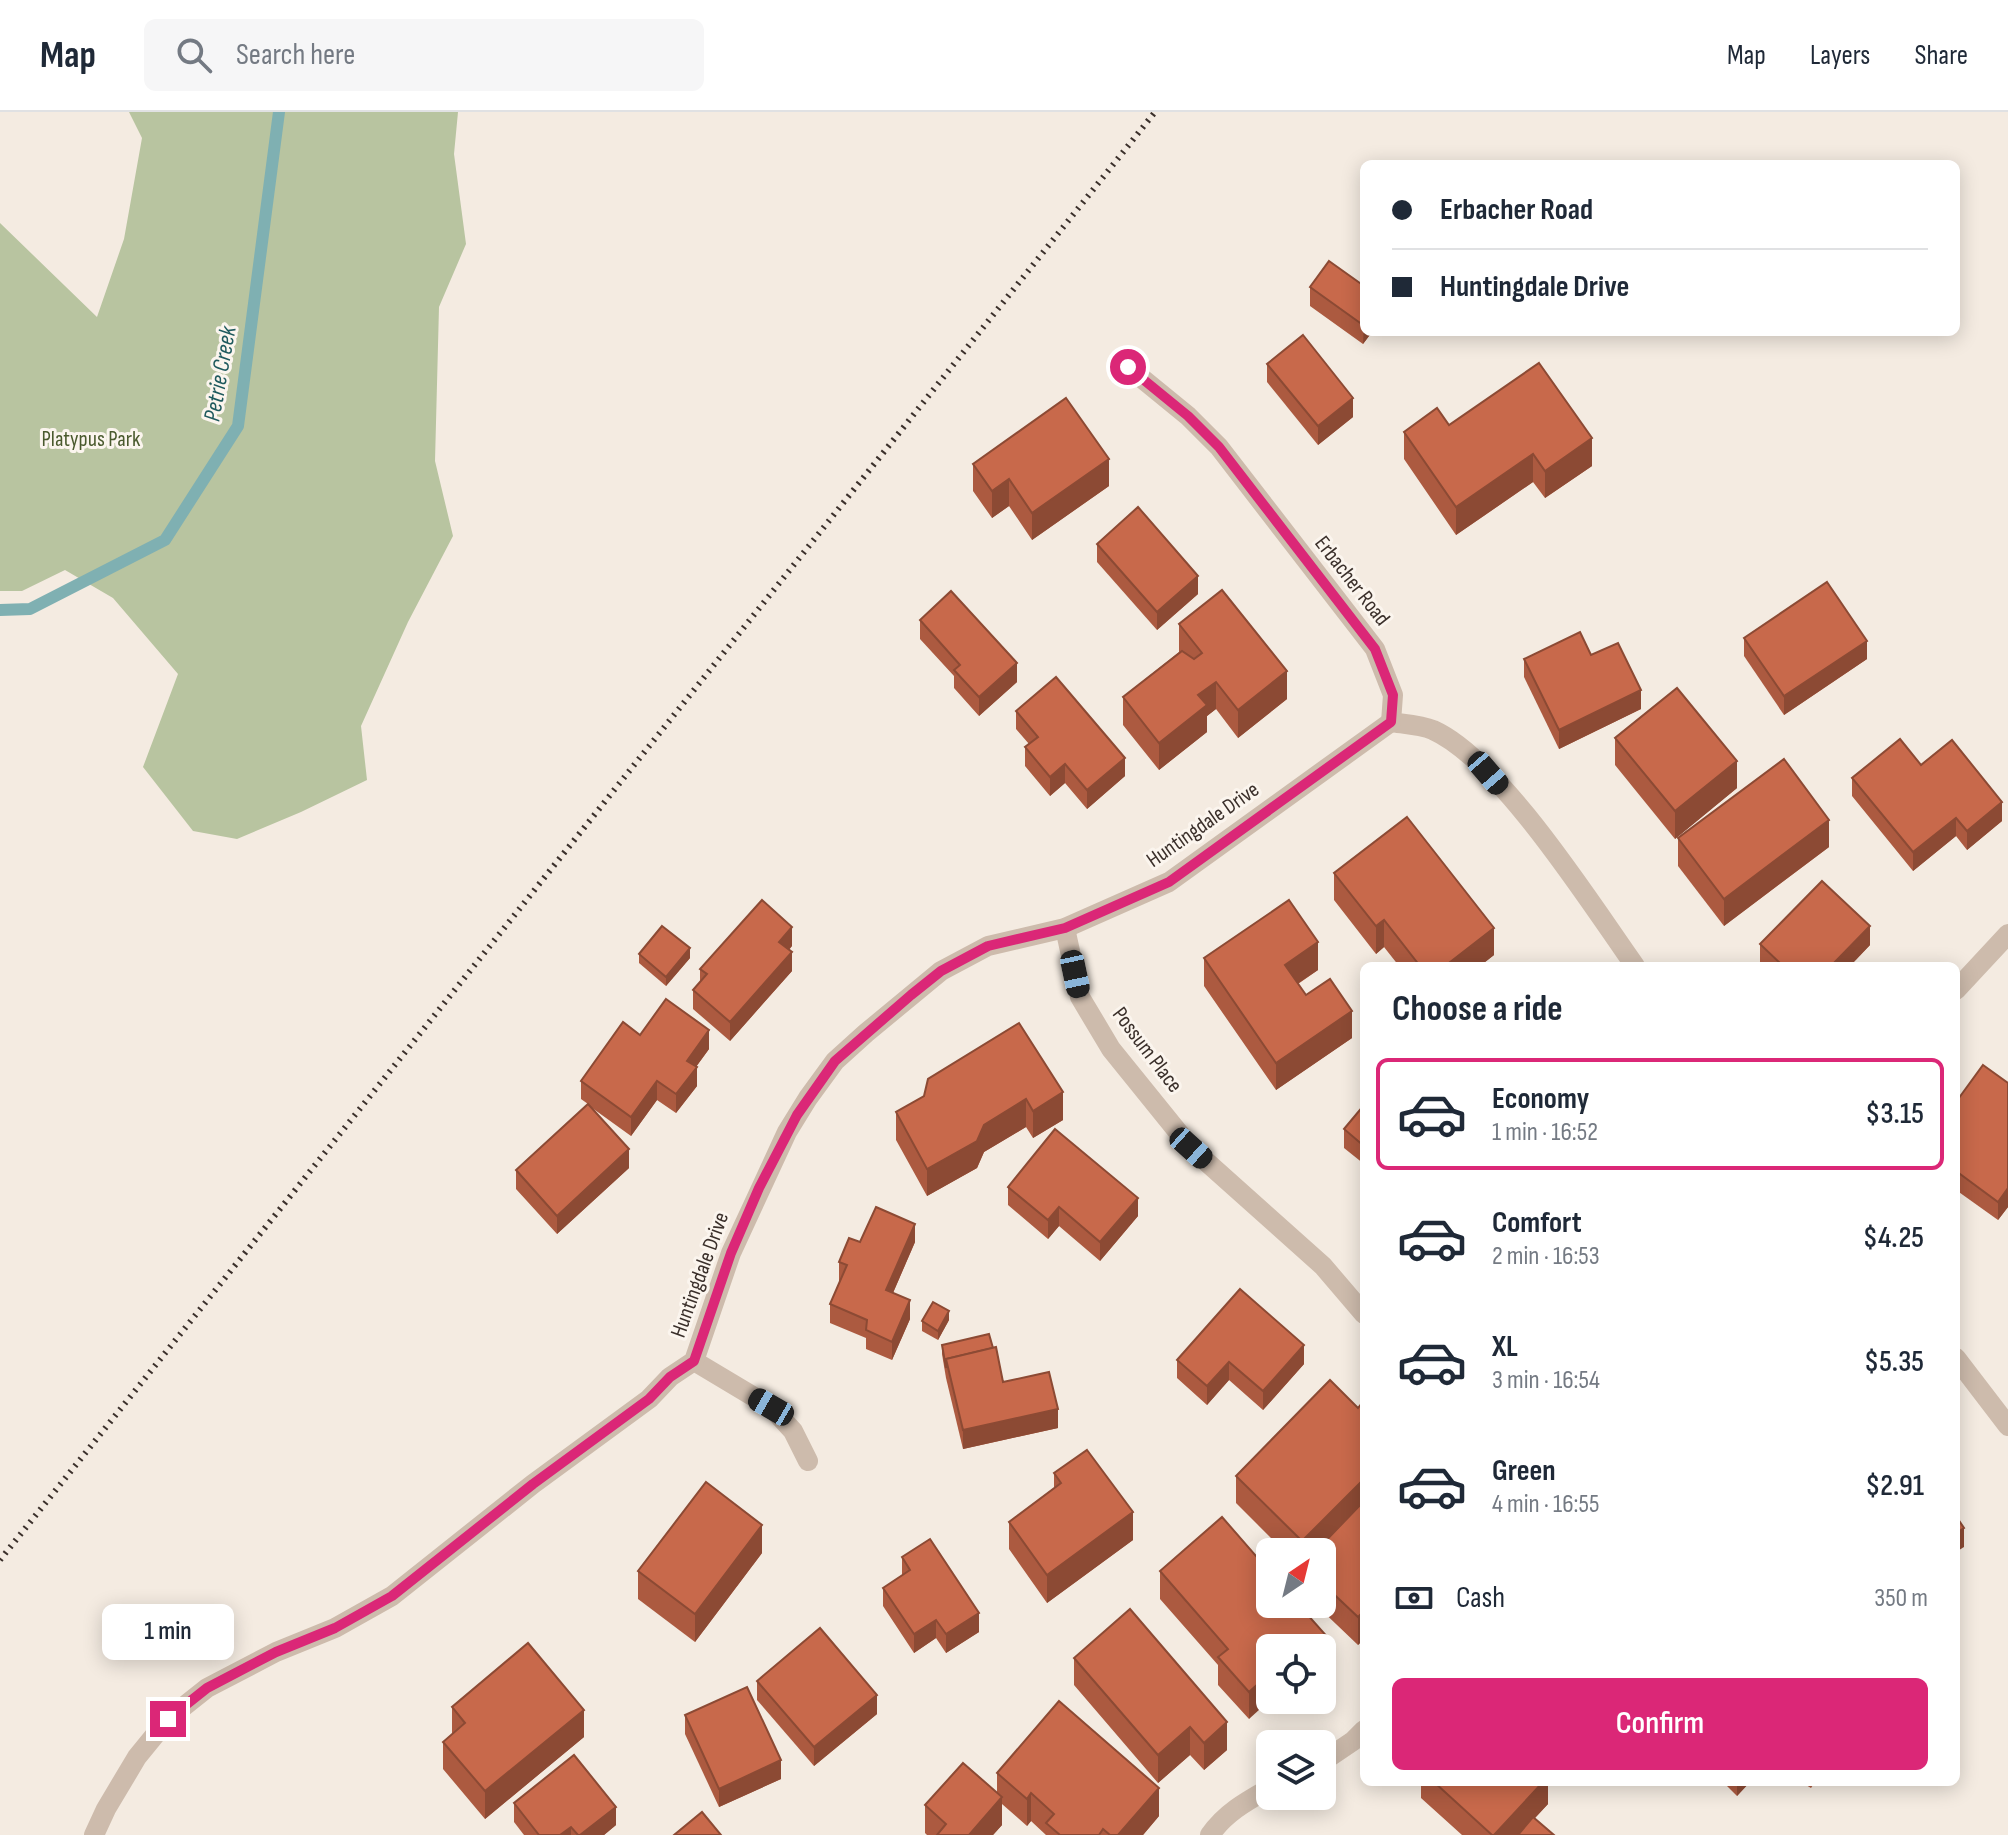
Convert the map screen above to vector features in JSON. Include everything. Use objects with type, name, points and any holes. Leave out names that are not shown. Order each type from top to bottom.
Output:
[{"type":"street","name":"Erbacher Road","points":[[1128,367],[1188,416],[1219,447],[1375,649],[1393,695],[1391,722]]},
{"type":"street","name":"Huntingdale Drive","points":[[94,1835],[137,1757],[168,1719],[207,1688],[276,1652],[335,1628],[392,1596],[694,1361],[731,1253],[759,1188],[801,1109],[835,1061],[941,971],[988,946],[1065,928],[1169,882],[1391,722]]},
{"type":"street","points":[[1391,722],[1432,730],[1462,750],[1488,773],[1562,864],[1632,962]]},
{"type":"street","name":"Possum Place","points":[[1065,928],[1080,997],[1111,1049],[1191,1148],[1323,1266],[1360,1309]]},
{"type":"street","points":[[1960,986],[2008,934]]},
{"type":"street","points":[[694,1361],[771,1407],[793,1431],[808,1461]]},
{"type":"street","points":[[1960,1363],[2008,1426]]},
{"type":"street","points":[[1336,1753],[1360,1734]]},
{"type":"street","points":[[1210,1835],[1219,1822],[1256,1797]]},
{"type":"green space","name":"Platypus Park","points":[[129,112],[458,112],[454,154],[466,244],[439,307],[435,461],[453,536],[408,622],[361,726],[367,780],[237,839],[193,831],[143,767],[178,674],[113,598],[65,570],[22,591],[0,591],[0,223],[97,317],[124,239],[142,138]]},
{"type":"building","points":[[1329,261],[1360,283],[1360,323],[1310,287]]},
{"type":"building","points":[[1303,335],[1353,398],[1318,426],[1267,364]]},
{"type":"building","points":[[1539,363],[1592,438],[1545,471],[1533,454],[1456,507],[1404,432],[1437,408],[1449,425]]},
{"type":"building","points":[[1066,398],[1109,459],[1032,513],[1009,479],[992,491],[973,464]]},
{"type":"building","points":[[1138,507],[1198,576],[1157,612],[1097,544]]},
{"type":"building","points":[[1827,582],[1867,641],[1784,696],[1744,638]]},
{"type":"building","points":[[1222,590],[1287,671],[1238,710],[1216,682],[1198,695],[1207,705],[1159,743],[1123,697],[1182,651],[1194,659],[1202,653],[1179,624]]},
{"type":"building","points":[[951,591],[1017,663],[979,697],[954,670],[960,665],[920,620]]},
{"type":"building","points":[[1580,632],[1591,655],[1618,643],[1641,690],[1559,730],[1524,659]]},
{"type":"building","points":[[1056,677],[1125,758],[1087,790],[1065,764],[1050,777],[1025,747],[1038,737],[1016,711]]},
{"type":"building","points":[[1677,688],[1737,761],[1675,811],[1615,738]]},
{"type":"building","points":[[1900,739],[1921,765],[1952,740],[2002,802],[1967,831],[1956,818],[1913,852],[1852,778]]},
{"type":"building","points":[[1784,759],[1829,820],[1724,899],[1678,838]]},
{"type":"building","points":[[1407,817],[1494,928],[1450,962],[1417,962],[1384,920],[1376,926],[1334,873]]},
{"type":"building","points":[[1822,881],[1870,926],[1835,962],[1779,962],[1760,944]]},
{"type":"building","points":[[762,900],[792,927],[779,942],[792,952],[730,1022],[693,990],[707,974],[700,969]]},
{"type":"building","points":[[1289,900],[1318,942],[1285,965],[1306,995],[1330,979],[1352,1011],[1276,1063],[1204,958]]},
{"type":"building","points":[[662,926],[690,948],[666,977],[639,954]]},
{"type":"building","points":[[666,999],[709,1030],[687,1061],[697,1067],[676,1094],[657,1081],[631,1117],[581,1081],[623,1022],[640,1035]]},
{"type":"building","points":[[1019,1023],[1063,1092],[1033,1111],[1026,1099],[984,1125],[977,1141],[927,1169],[896,1112],[924,1096],[928,1079]]},
{"type":"building","points":[[1983,1065],[2008,1083],[2008,1188],[1998,1202],[1960,1174],[1960,1097]]},
{"type":"building","points":[[588,1104],[629,1149],[557,1216],[516,1170]]},
{"type":"building","points":[[1360,1110],[1360,1143],[1344,1129]]},
{"type":"building","points":[[1055,1129],[1138,1198],[1100,1242],[1059,1207],[1048,1220],[1008,1187]]},
{"type":"building","points":[[876,1207],[915,1224],[886,1290],[910,1300],[892,1342],[866,1330],[867,1320],[830,1304],[847,1265],[839,1262],[849,1238],[860,1242]]},
{"type":"building","points":[[1240,1289],[1304,1345],[1263,1391],[1229,1362],[1207,1386],[1177,1360]]},
{"type":"building","points":[[933,1302],[949,1311],[938,1331],[922,1321]]},
{"type":"building","points":[[989,1334],[993,1348],[946,1359],[946,1368],[942,1345]]},
{"type":"building","points":[[996,1347],[1003,1382],[1049,1372],[1058,1409],[963,1430],[946,1359]]},
{"type":"building","points":[[1330,1380],[1358,1408],[1360,1406],[1360,1483],[1305,1538],[1299,1538],[1236,1476]]},
{"type":"building","points":[[1087,1450],[1133,1512],[1047,1575],[1009,1522],[1061,1483],[1054,1473]]},
{"type":"building","points":[[706,1482],[762,1525],[695,1614],[638,1571]]},
{"type":"building","points":[[1360,1505],[1360,1615],[1358,1617],[1336,1596],[1336,1538],[1328,1538]]},
{"type":"building","points":[[1222,1517],[1256,1556],[1256,1618],[1310,1618],[1325,1634],[1256,1634],[1256,1686],[1249,1692],[1218,1657],[1228,1649],[1160,1571]]},
{"type":"building","points":[[930,1539],[979,1613],[946,1634],[936,1620],[914,1634],[883,1588],[910,1570],[902,1557]]},
{"type":"building","points":[[1130,1609],[1227,1722],[1204,1743],[1190,1727],[1158,1755],[1074,1658]]},
{"type":"building","points":[[820,1628],[877,1695],[814,1747],[757,1681]]},
{"type":"building","points":[[528,1643],[584,1710],[485,1791],[443,1742],[465,1723],[452,1707]]},
{"type":"building","points":[[747,1687],[781,1760],[719,1789],[685,1715]]},
{"type":"building","points":[[1059,1701],[1159,1788],[1118,1835],[1110,1835],[1103,1829],[1099,1835],[1060,1835],[1046,1823],[1054,1814],[1031,1793],[1027,1799],[997,1773]]},
{"type":"building","points":[[574,1755],[616,1807],[580,1835],[571,1827],[560,1835],[539,1835],[514,1803]]},
{"type":"building","points":[[963,1763],[1002,1797],[969,1835],[937,1835],[946,1824],[925,1805]]},
{"type":"building","points":[[1438,1786],[1539,1786],[1492,1835]]},
{"type":"building","points":[[702,1812],[721,1835],[674,1835]]},
{"type":"building","points":[[1533,1817],[1554,1835],[1518,1835]]},
{"type":"waterway","name":"Petrie Creek","points":[[0,610],[30,609],[165,540],[238,426],[279,112]]},
{"type":"railway","points":[[0,1560],[1155,112]]},
{"type":"route","points":[[168,1719],[207,1688],[276,1652],[335,1628],[392,1596],[694,1361],[731,1253],[759,1188],[797,1115],[835,1061],[911,995],[941,971],[988,946],[1065,928],[1169,882],[1391,722],[1393,695],[1375,649],[1219,447],[1188,416],[1128,367]]}]
